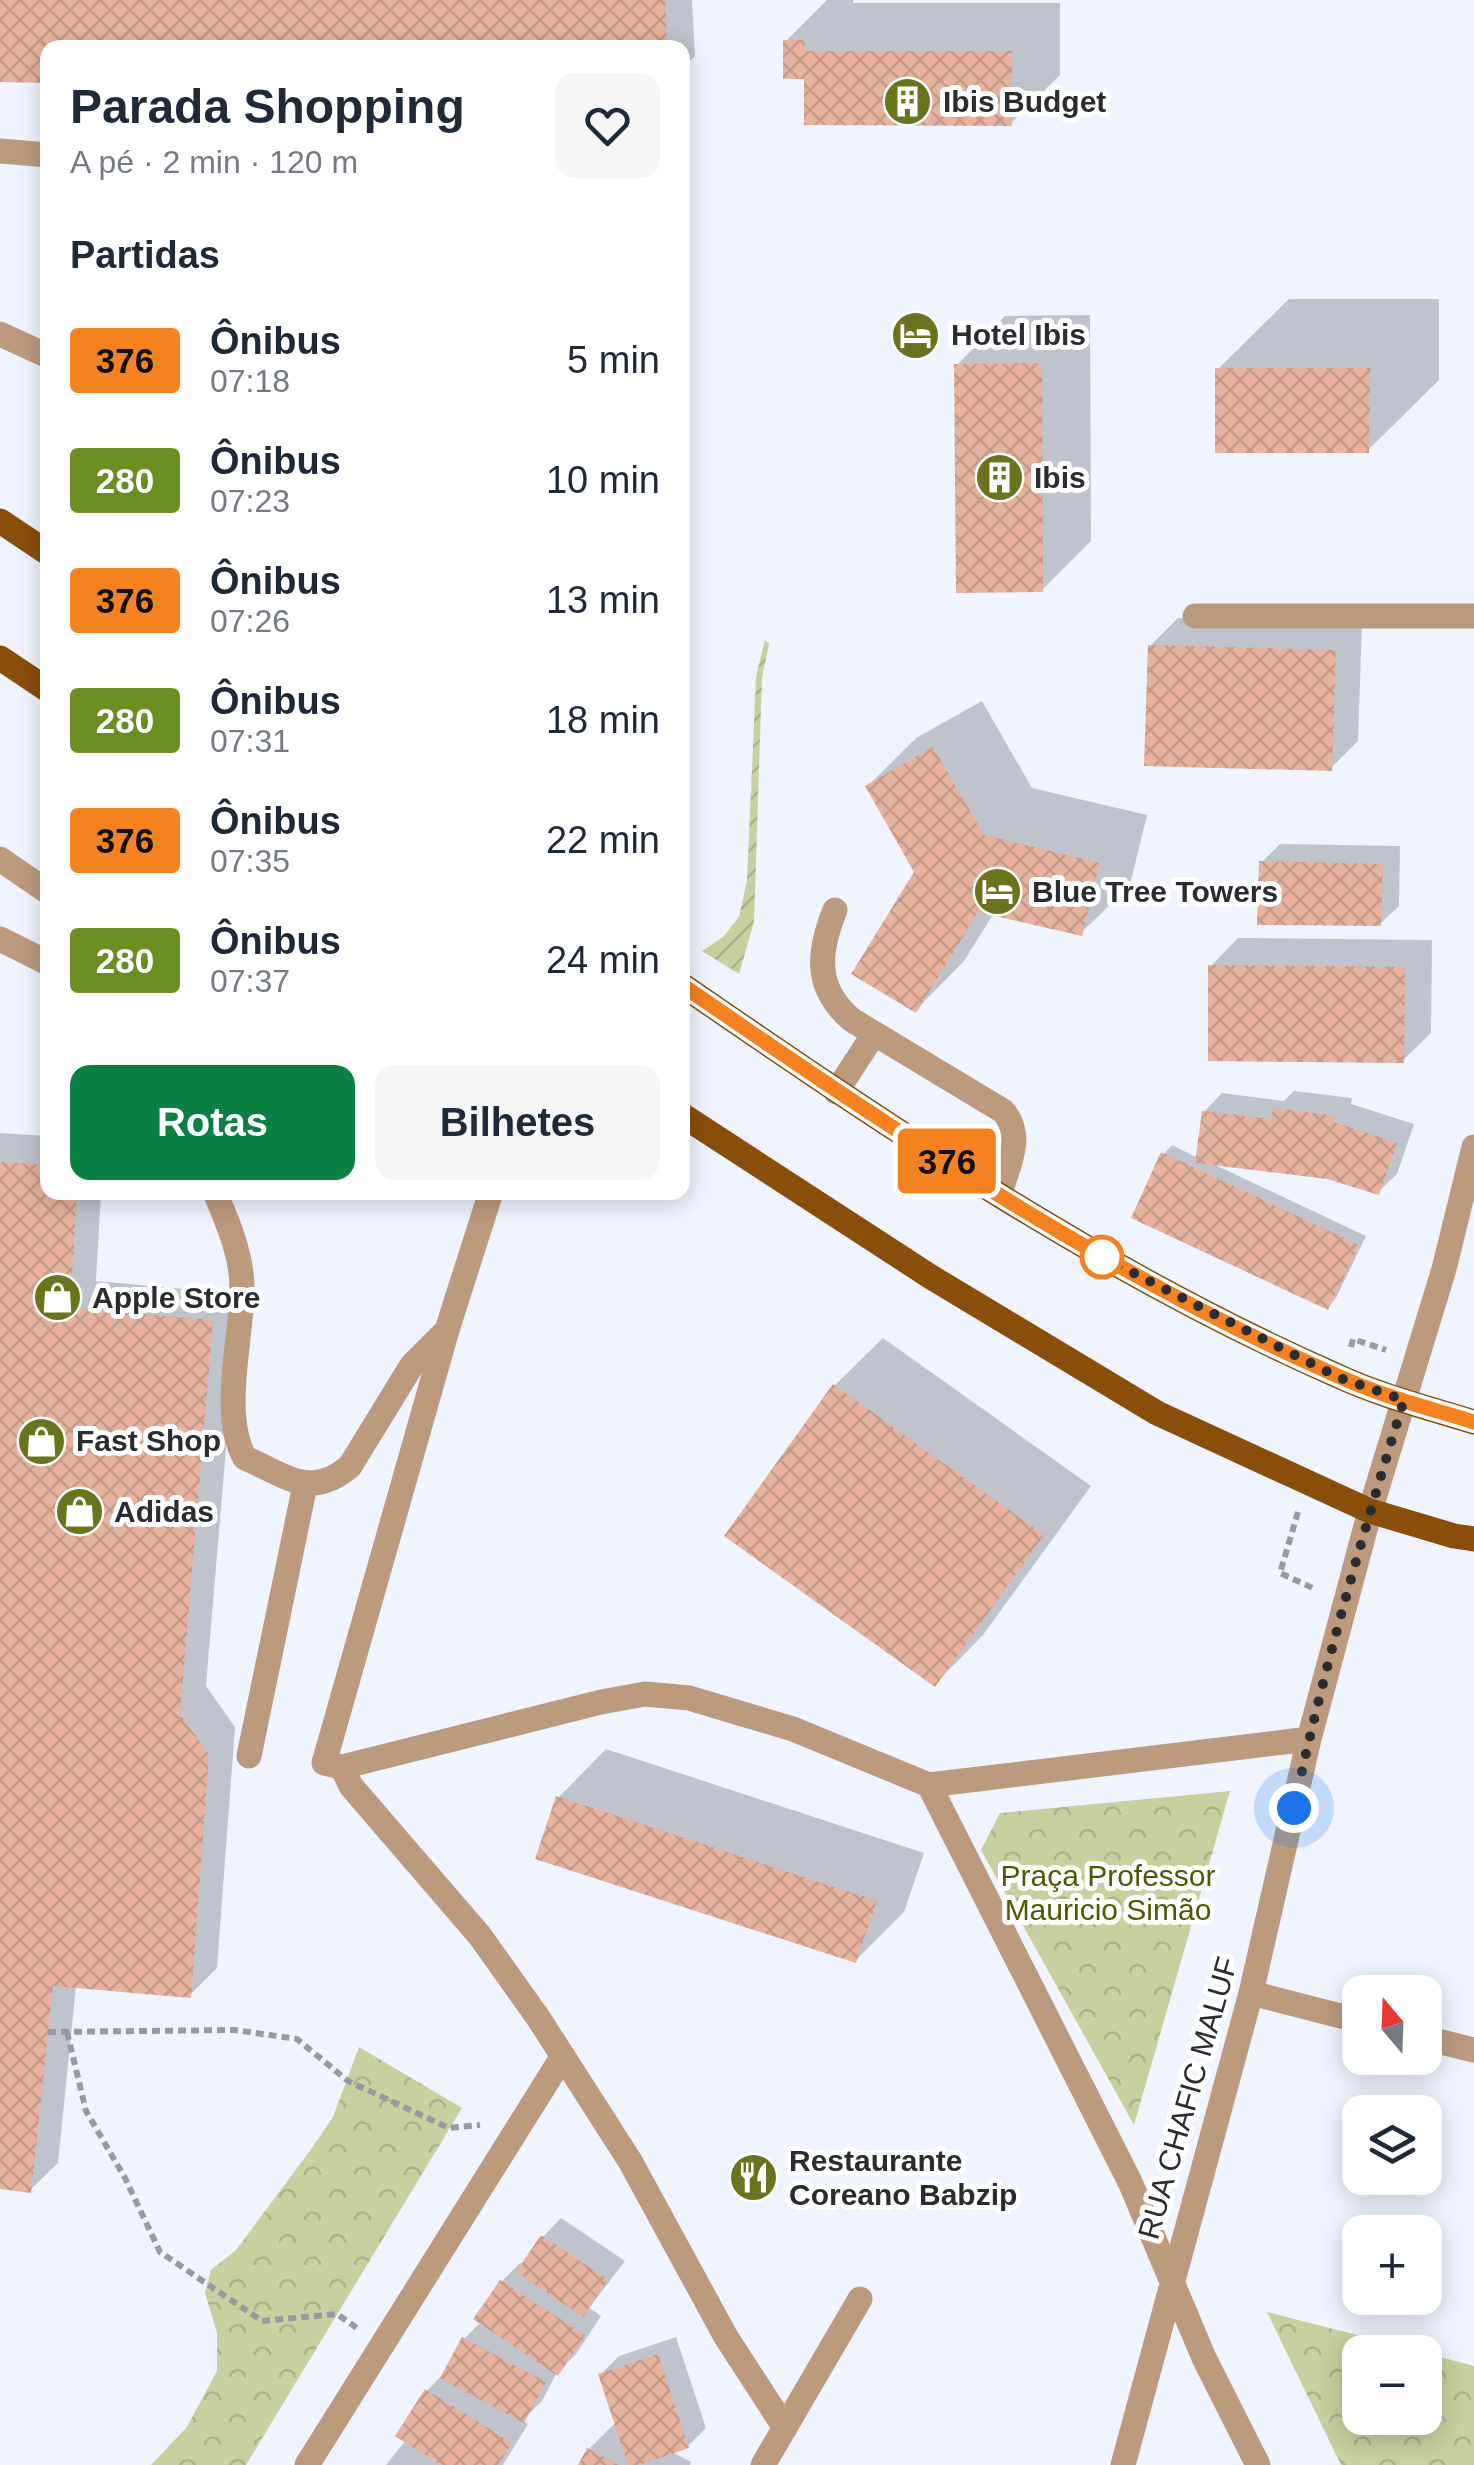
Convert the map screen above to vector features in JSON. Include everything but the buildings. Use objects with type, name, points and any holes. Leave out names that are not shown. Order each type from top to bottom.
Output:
[{"type":"main road","points":[[0,521],[40,548]]},
{"type":"main road","points":[[0,658],[40,685]]},
{"type":"main road","points":[[690,991],[836,1092],[1102,1257],[1340,1378],[1474,1422]]},
{"type":"main road","points":[[690,1120],[931,1277],[1158,1413],[1370,1510],[1474,1539]]},
{"type":"street","points":[[0,151],[40,155]]},
{"type":"street","points":[[0,334],[40,352]]},
{"type":"street","points":[[1194,616],[1474,616]]},
{"type":"street","points":[[0,859],[40,886]]},
{"type":"street","points":[[835,910],[821,949],[824,976],[836,1006],[874,1034],[1003,1111],[1014,1123],[1016,1138],[1000,1193]]},
{"type":"street","points":[[0,939],[40,959]]},
{"type":"street","points":[[836,1092],[874,1034]]},
{"type":"street","name":"RUA CHAFIC MALUF","points":[[1123,2465],[1170,2280],[1251,1993],[1309,1739],[1370,1510],[1444,1268],[1474,1148]]},
{"type":"street","points":[[218,1200],[238,1251],[242,1288],[233,1427],[245,1458],[305,1485],[337,1478],[350,1466],[412,1365],[446,1330]]},
{"type":"street","points":[[333,1765],[446,1330],[488,1200]]},
{"type":"street","points":[[249,1756],[305,1485]]},
{"type":"street","points":[[333,1765],[645,1694],[689,1698],[793,1729],[928,1785],[1309,1739]]},
{"type":"street","points":[[333,1765],[480,1936],[563,2056],[630,2161],[726,2337],[785,2428]]},
{"type":"street","points":[[928,1785],[1130,2182],[1204,2358],[1258,2465]]},
{"type":"street","points":[[1251,1993],[1342,2016]]},
{"type":"street","points":[[1442,2042],[1474,2050]]},
{"type":"street","points":[[307,2465],[563,2056]]},
{"type":"street","points":[[763,2465],[860,2298]]},
{"type":"path","points":[[1306,1482],[1280,1573],[1346,1604]]},
{"type":"path","points":[[48,2032],[236,2030],[296,2039],[348,2082],[449,2128],[522,2119]]},
{"type":"path","points":[[68,2032],[86,2111],[126,2178],[160,2252],[262,2321],[338,2314],[382,2346]]},
{"type":"green space","points":[[765,640],[769,644],[762,678],[754,922],[739,974],[702,951],[723,937],[739,917],[747,880],[756,677]]},
{"type":"green space","name":"Praça Professor Mauricio Simão","points":[[1230,1791],[1134,2125],[981,1850],[1000,1813]]},
{"type":"green space","points":[[359,2047],[462,2108],[246,2465],[151,2465],[187,2427],[217,2371],[217,2333],[205,2293],[211,2270],[236,2250],[333,2117]]},
{"type":"green space","points":[[1267,2312],[1357,2335],[1342,2335],[1342,2435],[1442,2435],[1442,2358],[1474,2366],[1474,2465],[1341,2465]]},
{"type":"bus line","name":"376","points":[[690,991],[836,1092],[1102,1257],[1340,1378],[1474,1422]]},
{"type":"place","name":"Ibis Budget","points":[[908,102]]},
{"type":"place","name":"Hotel Ibis","points":[[916,335]]},
{"type":"place","name":"Ibis","points":[[999,478]]},
{"type":"place","name":"Blue Tree Towers","points":[[997,892]]},
{"type":"place","name":"Apple Store","points":[[57,1298]]},
{"type":"place","name":"Fast Shop","points":[[41,1441]]},
{"type":"place","name":"Adidas","points":[[79,1512]]},
{"type":"place","name":"Restaurante Coreano Babzip","points":[[754,2178]]},
{"type":"route","points":[[1102,1257],[1340,1378],[1404,1400],[1370,1510],[1294,1808]]}]
